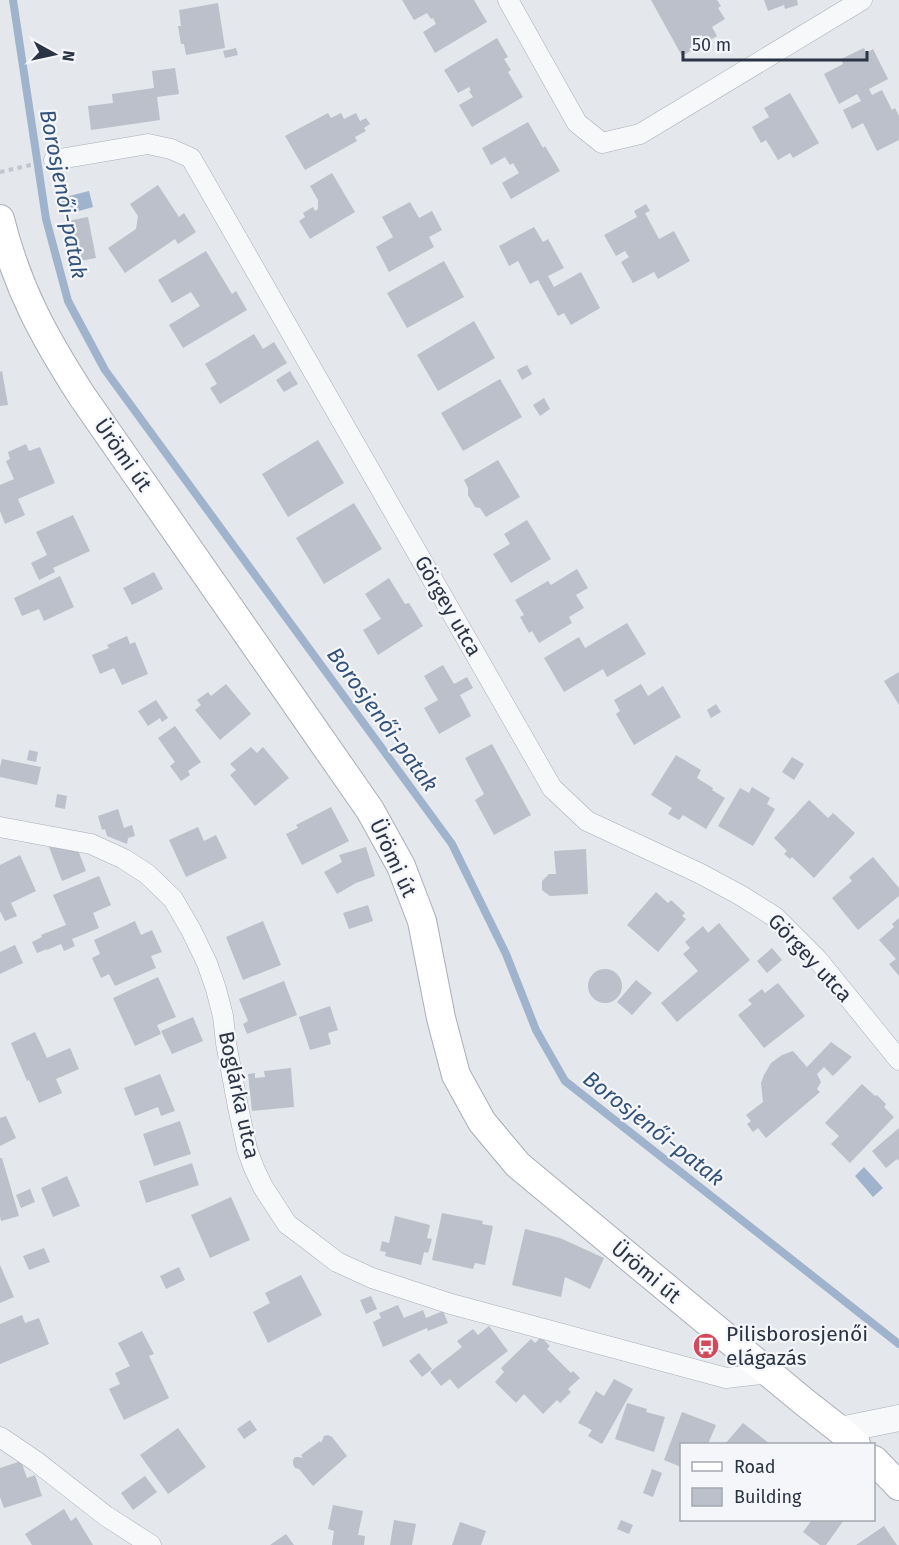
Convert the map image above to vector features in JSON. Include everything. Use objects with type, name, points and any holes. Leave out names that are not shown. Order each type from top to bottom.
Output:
[{"type":"main road","name":"Ürömi út","points":[[0,219],[16,274],[54,353],[370,810],[401,866],[422,921],[441,1018],[456,1075],[482,1122],[518,1166],[848,1437]]},
{"type":"main road","points":[[875,1462],[899,1486]]},
{"type":"street","points":[[508,0],[577,123],[602,142],[640,134],[862,0]]},
{"type":"street","name":"Görgey utca","points":[[54,160],[148,144],[171,149],[191,158],[552,788],[587,821],[699,873],[775,916],[818,960],[899,1060]]},
{"type":"street","name":"Boglárka utca","points":[[0,827],[92,844],[124,859],[147,874],[173,900],[199,946],[216,989],[223,1016],[238,1107],[247,1149],[254,1168],[263,1187],[287,1224],[337,1262],[372,1278],[451,1304],[726,1378],[770,1373]]},
{"type":"street","points":[[848,1437],[899,1418]]},
{"type":"street","points":[[0,1437],[37,1462],[106,1516],[151,1545]]},
{"type":"path","points":[[0,172],[20,168]]},
{"type":"water","points":[[89,191],[93,207],[65,215],[61,198]]},
{"type":"water","points":[[864,1167],[883,1188],[873,1197],[855,1176]]},
{"type":"building","points":[[402,0],[474,0],[487,22],[435,53],[423,32],[436,24],[433,18],[431,19],[427,13],[414,20]]},
{"type":"building","points":[[651,0],[717,0],[721,6],[718,8],[725,19],[712,27],[717,36],[682,56]]},
{"type":"building","points":[[764,0],[797,0],[798,5],[785,9],[784,5],[768,11]]},
{"type":"building","points":[[218,3],[225,48],[186,55],[184,44],[181,44],[178,26],[181,26],[179,10]]},
{"type":"building","points":[[497,38],[508,57],[504,59],[511,70],[508,72],[523,97],[472,127],[459,105],[473,97],[469,91],[471,90],[469,87],[458,93],[444,70]]},
{"type":"building","points":[[236,48],[238,55],[225,58],[223,51]]},
{"type":"building","points":[[864,48],[866,53],[873,49],[888,79],[869,89],[872,95],[882,90],[892,110],[895,108],[899,116],[899,140],[877,151],[863,123],[852,129],[843,110],[861,101],[857,94],[839,104],[824,74],[843,64],[841,59]]},
{"type":"building","points":[[175,68],[179,94],[157,97],[160,120],[91,130],[88,106],[113,103],[112,94],[154,88],[152,71]]},
{"type":"building","points":[[790,93],[819,143],[793,158],[790,153],[778,160],[766,140],[761,143],[752,127],[769,117],[764,108]]},
{"type":"building","points":[[328,113],[331,118],[341,113],[344,119],[356,113],[360,121],[366,118],[370,124],[364,128],[366,131],[355,137],[357,141],[305,170],[285,136]]},
{"type":"building","points":[[528,122],[560,171],[511,199],[502,183],[519,173],[513,163],[510,165],[505,157],[491,165],[482,148]]},
{"type":"building","points":[[332,173],[355,212],[310,239],[299,221],[305,217],[303,213],[313,207],[315,211],[318,209],[318,200],[310,186]]},
{"type":"building","points":[[158,185],[179,217],[184,213],[196,232],[178,244],[175,239],[125,273],[108,248],[136,229],[138,216],[130,204]]},
{"type":"building","points":[[410,202],[419,218],[432,211],[442,230],[429,237],[434,247],[389,272],[376,247],[393,237],[382,217]]},
{"type":"building","points":[[646,204],[650,211],[645,213],[659,239],[674,231],[690,261],[658,279],[654,272],[633,283],[621,262],[629,257],[625,251],[616,256],[604,235],[637,217],[634,211]]},
{"type":"building","points":[[88,217],[96,258],[74,262],[67,221]]},
{"type":"building","points":[[534,227],[543,242],[548,239],[564,268],[548,276],[554,287],[581,272],[600,308],[571,325],[564,313],[558,316],[538,280],[530,284],[518,261],[509,266],[499,246]]},
{"type":"building","points":[[206,251],[232,294],[236,291],[247,310],[183,348],[169,325],[200,306],[191,292],[172,303],[158,280]]},
{"type":"building","points":[[444,261],[464,297],[407,328],[387,293]]},
{"type":"building","points":[[474,321],[495,358],[438,391],[417,355]]},
{"type":"building","points":[[254,334],[263,349],[274,342],[287,363],[220,404],[210,388],[217,384],[205,364]]},
{"type":"building","points":[[527,365],[532,374],[522,380],[517,370]]},
{"type":"building","points":[[2,371],[8,405],[0,406],[0,372]]},
{"type":"building","points":[[290,371],[298,384],[284,392],[276,380]]},
{"type":"building","points":[[500,379],[522,417],[463,451],[441,413]]},
{"type":"building","points":[[544,398],[550,409],[540,416],[533,405]]},
{"type":"building","points":[[318,440],[344,483],[288,517],[262,474]]},
{"type":"building","points":[[26,444],[29,451],[40,447],[55,483],[18,499],[25,515],[5,524],[0,511],[0,485],[14,479],[6,461],[10,459],[8,452]]},
{"type":"building","points":[[498,460],[520,497],[486,517],[480,508],[475,507],[468,495],[468,488],[464,480]]},
{"type":"building","points":[[354,503],[382,549],[324,584],[296,538]]},
{"type":"building","points":[[73,515],[90,551],[53,568],[55,572],[39,580],[31,563],[47,555],[36,532]]},
{"type":"building","points":[[527,520],[551,559],[511,583],[493,554],[510,544],[504,534]]},
{"type":"building","points":[[577,569],[588,588],[576,595],[584,608],[569,617],[572,623],[539,643],[532,631],[529,633],[520,617],[524,615],[515,600],[548,581],[551,585]]},
{"type":"building","points":[[154,572],[163,589],[132,605],[123,588]]},
{"type":"building","points":[[60,576],[74,607],[44,621],[39,609],[22,616],[14,598]]},
{"type":"building","points":[[389,578],[405,604],[409,603],[423,626],[378,655],[363,630],[381,619],[365,594]]},
{"type":"building","points":[[627,623],[646,654],[607,677],[603,669],[564,692],[544,658],[579,637],[585,648]]},
{"type":"building","points":[[127,636],[130,644],[135,642],[148,674],[122,685],[114,668],[100,674],[92,655],[109,648],[107,645]]},
{"type":"building","points":[[443,665],[454,684],[467,677],[473,688],[460,695],[471,716],[439,734],[424,708],[438,700],[424,676]]},
{"type":"building","points":[[899,672],[899,705],[884,681]]},
{"type":"building","points":[[226,684],[251,714],[220,740],[195,710],[201,705],[197,700],[208,692],[211,696]]},
{"type":"building","points":[[641,684],[648,696],[663,686],[681,717],[634,745],[616,714],[620,711],[614,700]]},
{"type":"building","points":[[156,700],[168,718],[162,722],[160,718],[148,726],[138,711]]},
{"type":"building","points":[[716,704],[721,712],[711,718],[707,710]]},
{"type":"building","points":[[175,726],[201,762],[188,771],[190,775],[181,781],[170,766],[175,762],[158,738]]},
{"type":"building","points":[[492,744],[531,815],[494,835],[475,800],[484,794],[465,758]]},
{"type":"building","points":[[251,747],[257,753],[263,747],[289,778],[255,806],[230,775],[236,770],[230,764]]},
{"type":"building","points":[[29,750],[38,752],[36,762],[27,760]]},
{"type":"building","points":[[676,755],[701,770],[697,778],[725,798],[706,829],[683,815],[679,820],[668,814],[672,808],[651,795]]},
{"type":"building","points":[[792,757],[804,764],[794,780],[782,772]]},
{"type":"building","points":[[2,759],[41,767],[37,785],[0,777]]},
{"type":"building","points":[[752,787],[770,798],[767,804],[775,809],[753,846],[718,826],[740,788],[749,793]]},
{"type":"building","points":[[57,794],[67,796],[65,809],[55,807]]},
{"type":"building","points":[[809,800],[828,818],[833,813],[855,833],[814,878],[792,857],[790,859],[784,854],[787,851],[774,838]]},
{"type":"building","points":[[331,807],[349,841],[302,865],[286,834],[298,828],[296,825]]},
{"type":"building","points":[[118,809],[124,828],[132,825],[135,836],[128,838],[127,844],[107,836],[105,829],[102,830],[98,816]]},
{"type":"building","points":[[198,827],[204,841],[216,835],[227,858],[186,877],[169,840]]},
{"type":"building","points":[[49,847],[78,850],[86,871],[62,881]]},
{"type":"building","points":[[366,847],[375,876],[356,883],[337,894],[324,872],[342,862],[339,855]]},
{"type":"building","points":[[586,849],[588,894],[550,896],[542,890],[542,881],[549,874],[556,874],[554,851]]},
{"type":"building","points":[[20,855],[36,891],[11,903],[17,916],[5,921],[0,911],[0,865]]},
{"type":"building","points":[[873,857],[899,888],[899,896],[858,930],[832,898],[852,881],[849,877]]},
{"type":"building","points":[[99,876],[111,905],[93,913],[99,928],[72,939],[75,946],[64,951],[61,944],[37,953],[32,942],[42,937],[41,935],[66,925],[53,895]]},
{"type":"building","points":[[656,892],[668,903],[671,900],[685,913],[682,916],[686,919],[658,952],[627,925]]},
{"type":"building","points":[[368,905],[373,921],[349,929],[343,913]]},
{"type":"building","points":[[899,918],[899,976],[889,964],[896,959],[879,940],[894,927],[892,924]]},
{"type":"building","points":[[135,921],[141,935],[152,930],[162,952],[151,956],[156,968],[115,986],[109,974],[101,978],[92,958],[100,954],[94,940]]},
{"type":"building","points":[[263,921],[281,965],[243,980],[226,937]]},
{"type":"building","points":[[719,923],[750,960],[677,1022],[661,1003],[698,971],[683,954],[690,948],[685,942],[703,926],[708,933]]},
{"type":"building","points":[[15,945],[23,963],[0,974],[0,952]]},
{"type":"building","points":[[772,948],[782,960],[767,973],[757,961]]},
{"type":"building","points":[[605,969],[617,974],[622,986],[617,998],[605,1003],[593,998],[588,986],[593,974]]},
{"type":"building","points":[[158,977],[176,1017],[157,1025],[161,1034],[135,1046],[113,998]]},
{"type":"building","points":[[636,980],[652,993],[632,1015],[617,1002]]},
{"type":"building","points":[[284,981],[297,1015],[247,1034],[243,1024],[248,1021],[239,999]]},
{"type":"building","points":[[778,983],[805,1016],[764,1048],[738,1015],[752,1004],[748,1000],[762,989],[765,993]]},
{"type":"building","points":[[330,1006],[338,1030],[328,1033],[331,1044],[310,1050],[299,1017]]},
{"type":"building","points":[[193,1017],[203,1041],[172,1054],[161,1031]]},
{"type":"building","points":[[35,1032],[47,1058],[70,1048],[79,1069],[56,1079],[62,1093],[39,1103],[11,1043]]},
{"type":"building","points":[[831,1042],[852,1057],[833,1076],[824,1067],[817,1074],[821,1082],[817,1089],[820,1092],[766,1138],[758,1128],[753,1132],[747,1124],[751,1121],[746,1115],[763,1102],[761,1083],[771,1063],[793,1051],[807,1067]]},
{"type":"building","points":[[291,1068],[294,1107],[252,1111],[248,1074],[255,1073],[255,1078],[265,1077],[264,1071]]},
{"type":"building","points":[[160,1074],[175,1111],[161,1116],[158,1107],[135,1116],[124,1088]]},
{"type":"building","points":[[862,1084],[886,1104],[884,1107],[894,1117],[850,1163],[831,1144],[839,1136],[825,1123]]},
{"type":"building","points":[[6,1116],[16,1138],[0,1146],[0,1118]]},
{"type":"building","points":[[180,1121],[191,1154],[154,1166],[143,1134]]},
{"type":"building","points":[[899,1128],[899,1161],[897,1159],[886,1168],[872,1151]]},
{"type":"building","points":[[0,1158],[2,1158],[19,1216],[1,1221],[0,1216]]},
{"type":"building","points":[[192,1163],[199,1185],[146,1203],[139,1181]]},
{"type":"building","points":[[67,1176],[80,1206],[53,1217],[41,1188]]},
{"type":"building","points":[[30,1189],[35,1202],[21,1208],[16,1195]]},
{"type":"building","points":[[231,1197],[250,1240],[210,1258],[191,1215]]},
{"type":"building","points":[[442,1213],[483,1221],[482,1224],[493,1226],[485,1265],[475,1263],[473,1269],[432,1260]]},
{"type":"building","points":[[395,1216],[430,1225],[427,1238],[432,1239],[428,1253],[424,1252],[421,1265],[385,1256],[386,1252],[380,1251],[382,1241],[389,1243]]},
{"type":"building","points":[[525,1229],[560,1238],[604,1258],[590,1289],[565,1277],[561,1297],[512,1285]]},
{"type":"building","points":[[44,1248],[50,1262],[29,1270],[23,1256]]},
{"type":"building","points":[[0,1265],[14,1297],[0,1303]]},
{"type":"building","points":[[179,1267],[185,1280],[166,1289],[160,1276]]},
{"type":"building","points":[[301,1275],[322,1315],[268,1343],[253,1312],[270,1303],[265,1293]]},
{"type":"building","points":[[371,1296],[377,1309],[366,1314],[360,1300]]},
{"type":"building","points":[[398,1305],[404,1318],[423,1310],[426,1318],[443,1311],[448,1323],[428,1331],[427,1328],[383,1347],[373,1322],[381,1318],[379,1313]]},
{"type":"building","points":[[22,1315],[25,1323],[39,1318],[49,1344],[0,1364],[0,1324]]},
{"type":"building","points":[[489,1326],[508,1351],[458,1389],[450,1379],[441,1386],[430,1372],[462,1347],[457,1341],[473,1329],[478,1335]]},
{"type":"building","points":[[142,1331],[154,1354],[149,1356],[169,1398],[124,1420],[109,1389],[120,1384],[115,1373],[130,1366],[118,1343]]},
{"type":"building","points":[[541,1337],[550,1346],[547,1349],[571,1373],[573,1371],[580,1378],[568,1389],[571,1392],[560,1403],[557,1400],[543,1414],[524,1394],[516,1403],[495,1382],[504,1372],[501,1368],[531,1339],[535,1343]]},
{"type":"building","points":[[419,1353],[432,1369],[422,1377],[409,1361]]},
{"type":"building","points":[[614,1379],[633,1389],[602,1444],[588,1436],[592,1430],[578,1423],[596,1391],[604,1396]]},
{"type":"building","points":[[627,1403],[647,1409],[646,1412],[665,1417],[654,1452],[615,1439]]},
{"type":"building","points":[[682,1412],[716,1425],[708,1443],[680,1443],[680,1467],[664,1460]]},
{"type":"building","points":[[250,1420],[257,1430],[244,1439],[237,1429]]},
{"type":"building","points":[[743,1423],[769,1443],[726,1443]]},
{"type":"building","points":[[178,1428],[206,1467],[168,1494],[140,1455]]},
{"type":"building","points":[[328,1435],[347,1456],[313,1486],[299,1469],[295,1468],[293,1460],[295,1457],[303,1458],[301,1455],[320,1441],[321,1443],[324,1436]]},
{"type":"building","points":[[21,1461],[27,1478],[35,1475],[42,1496],[4,1508],[0,1497],[0,1468]]},
{"type":"building","points":[[652,1469],[662,1473],[653,1497],[643,1493]]},
{"type":"building","points":[[145,1476],[157,1492],[133,1510],[121,1493]]},
{"type":"building","points":[[333,1505],[363,1511],[358,1535],[365,1536],[364,1545],[332,1545],[334,1531],[328,1529]]},
{"type":"building","points":[[64,1509],[71,1521],[76,1517],[93,1545],[32,1545],[25,1534]]},
{"type":"building","points":[[394,1520],[416,1524],[412,1545],[390,1545]]},
{"type":"building","points":[[621,1520],[633,1525],[629,1534],[617,1529]]},
{"type":"building","points":[[811,1521],[843,1521],[826,1545],[820,1545],[803,1532]]},
{"type":"building","points":[[460,1522],[486,1531],[481,1545],[452,1545]]},
{"type":"building","points":[[884,1526],[897,1545],[856,1545]]},
{"type":"building","points":[[286,1534],[294,1545],[270,1545]]},
{"type":"waterway","name":"Borosjenői-patak","points":[[13,0],[46,219],[68,301],[105,370],[452,844],[506,954],[536,1030],[565,1081],[899,1344]]},
{"type":"place","name":"Pilisborosjenői elágazás","points":[[706,1346]]}]
